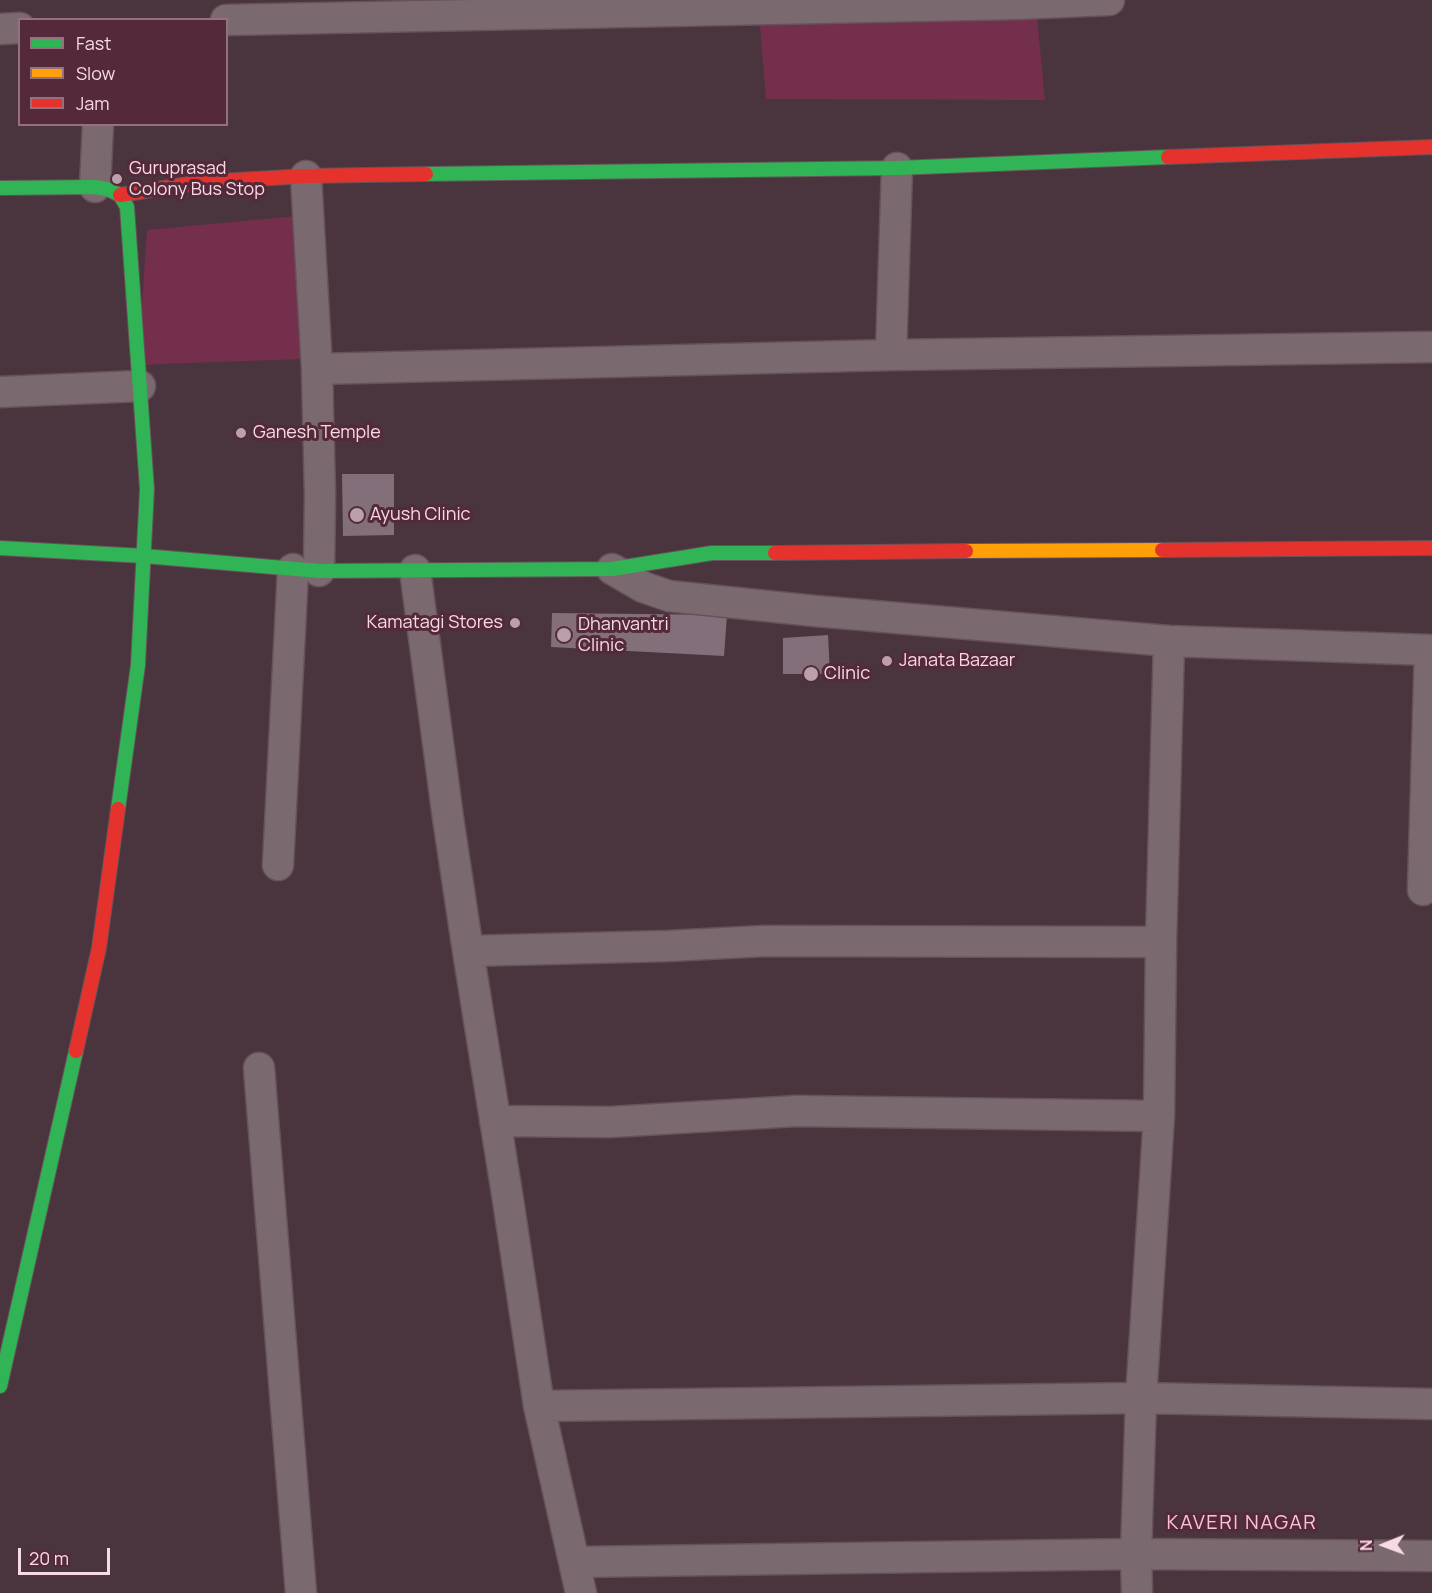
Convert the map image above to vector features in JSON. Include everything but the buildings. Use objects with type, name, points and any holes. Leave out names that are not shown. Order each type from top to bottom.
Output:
[{"type":"street","points":[[228,20],[1005,5],[1109,0]]},
{"type":"street","points":[[0,29],[18,28]]},
{"type":"street","points":[[0,1386],[99,948],[138,665],[147,489],[127,207],[108,191],[98,126]]},
{"type":"street","points":[[0,188],[108,191],[202,182],[306,176],[897,168],[1432,147]]},
{"type":"street","points":[[891,355],[897,168]]},
{"type":"street","points":[[278,865],[306,570],[320,495],[317,369],[306,176]]},
{"type":"street","points":[[317,369],[891,355],[1432,347]]},
{"type":"street","points":[[0,392],[140,386]]},
{"type":"street","points":[[0,548],[144,556],[306,570],[612,569],[712,553],[1432,548]]},
{"type":"street","points":[[612,569],[643,587],[669,596],[815,611],[1169,641],[1431,650],[1423,890]]},
{"type":"street","points":[[415,570],[448,818],[539,1406],[581,1593]]},
{"type":"street","points":[[1137,1593],[1141,1398],[1159,1116],[1169,641]]},
{"type":"street","points":[[468,951],[765,941],[1161,942]]},
{"type":"street","points":[[259,1068],[301,1593]]},
{"type":"street","points":[[495,1121],[610,1122],[797,1111],[1159,1116]]},
{"type":"street","points":[[539,1406],[1141,1398],[1432,1404]]},
{"type":"street","points":[[574,1562],[1136,1554],[1432,1556]]},
{"type":"shaded area","points":[[759,14],[1037,16],[1045,100],[766,99]]},
{"type":"shaded area","points":[[297,216],[304,359],[138,366],[147,230]]},
{"type":"traffic: fast","points":[[426,174],[897,168],[1168,157]]},
{"type":"traffic: fast","points":[[0,188],[95,187],[120,195],[127,207],[147,489],[138,665],[118,809]]},
{"type":"traffic: fast","points":[[0,548],[144,556],[319,571],[612,569],[712,553],[775,553]]},
{"type":"traffic: fast","points":[[0,1386],[76,1051]]},
{"type":"traffic: slow","points":[[966,551],[1162,550]]},
{"type":"traffic: jam","points":[[1168,157],[1432,147]]},
{"type":"traffic: jam","points":[[120,195],[202,182],[306,176],[426,174]]},
{"type":"traffic: jam","points":[[1162,550],[1432,548]]},
{"type":"traffic: jam","points":[[775,553],[966,551]]},
{"type":"traffic: jam","points":[[76,1051],[99,948],[118,809]]},
{"type":"place","name":"Guruprasad Colony Bus Stop","points":[[117,179]]},
{"type":"place","name":"Ganesh Temple","points":[[241,433]]},
{"type":"place","name":"Ayush Clinic","points":[[357,515]]},
{"type":"place","name":"Kamatagi Stores","points":[[515,623]]},
{"type":"place","name":"Dhanvantri Clinic","points":[[564,635]]},
{"type":"place","name":"Janata Bazaar","points":[[887,661]]},
{"type":"place","name":"Clinic","points":[[811,674]]},
{"type":"district","name":"KAVERI NAGAR","points":[[1242,1523]]}]
